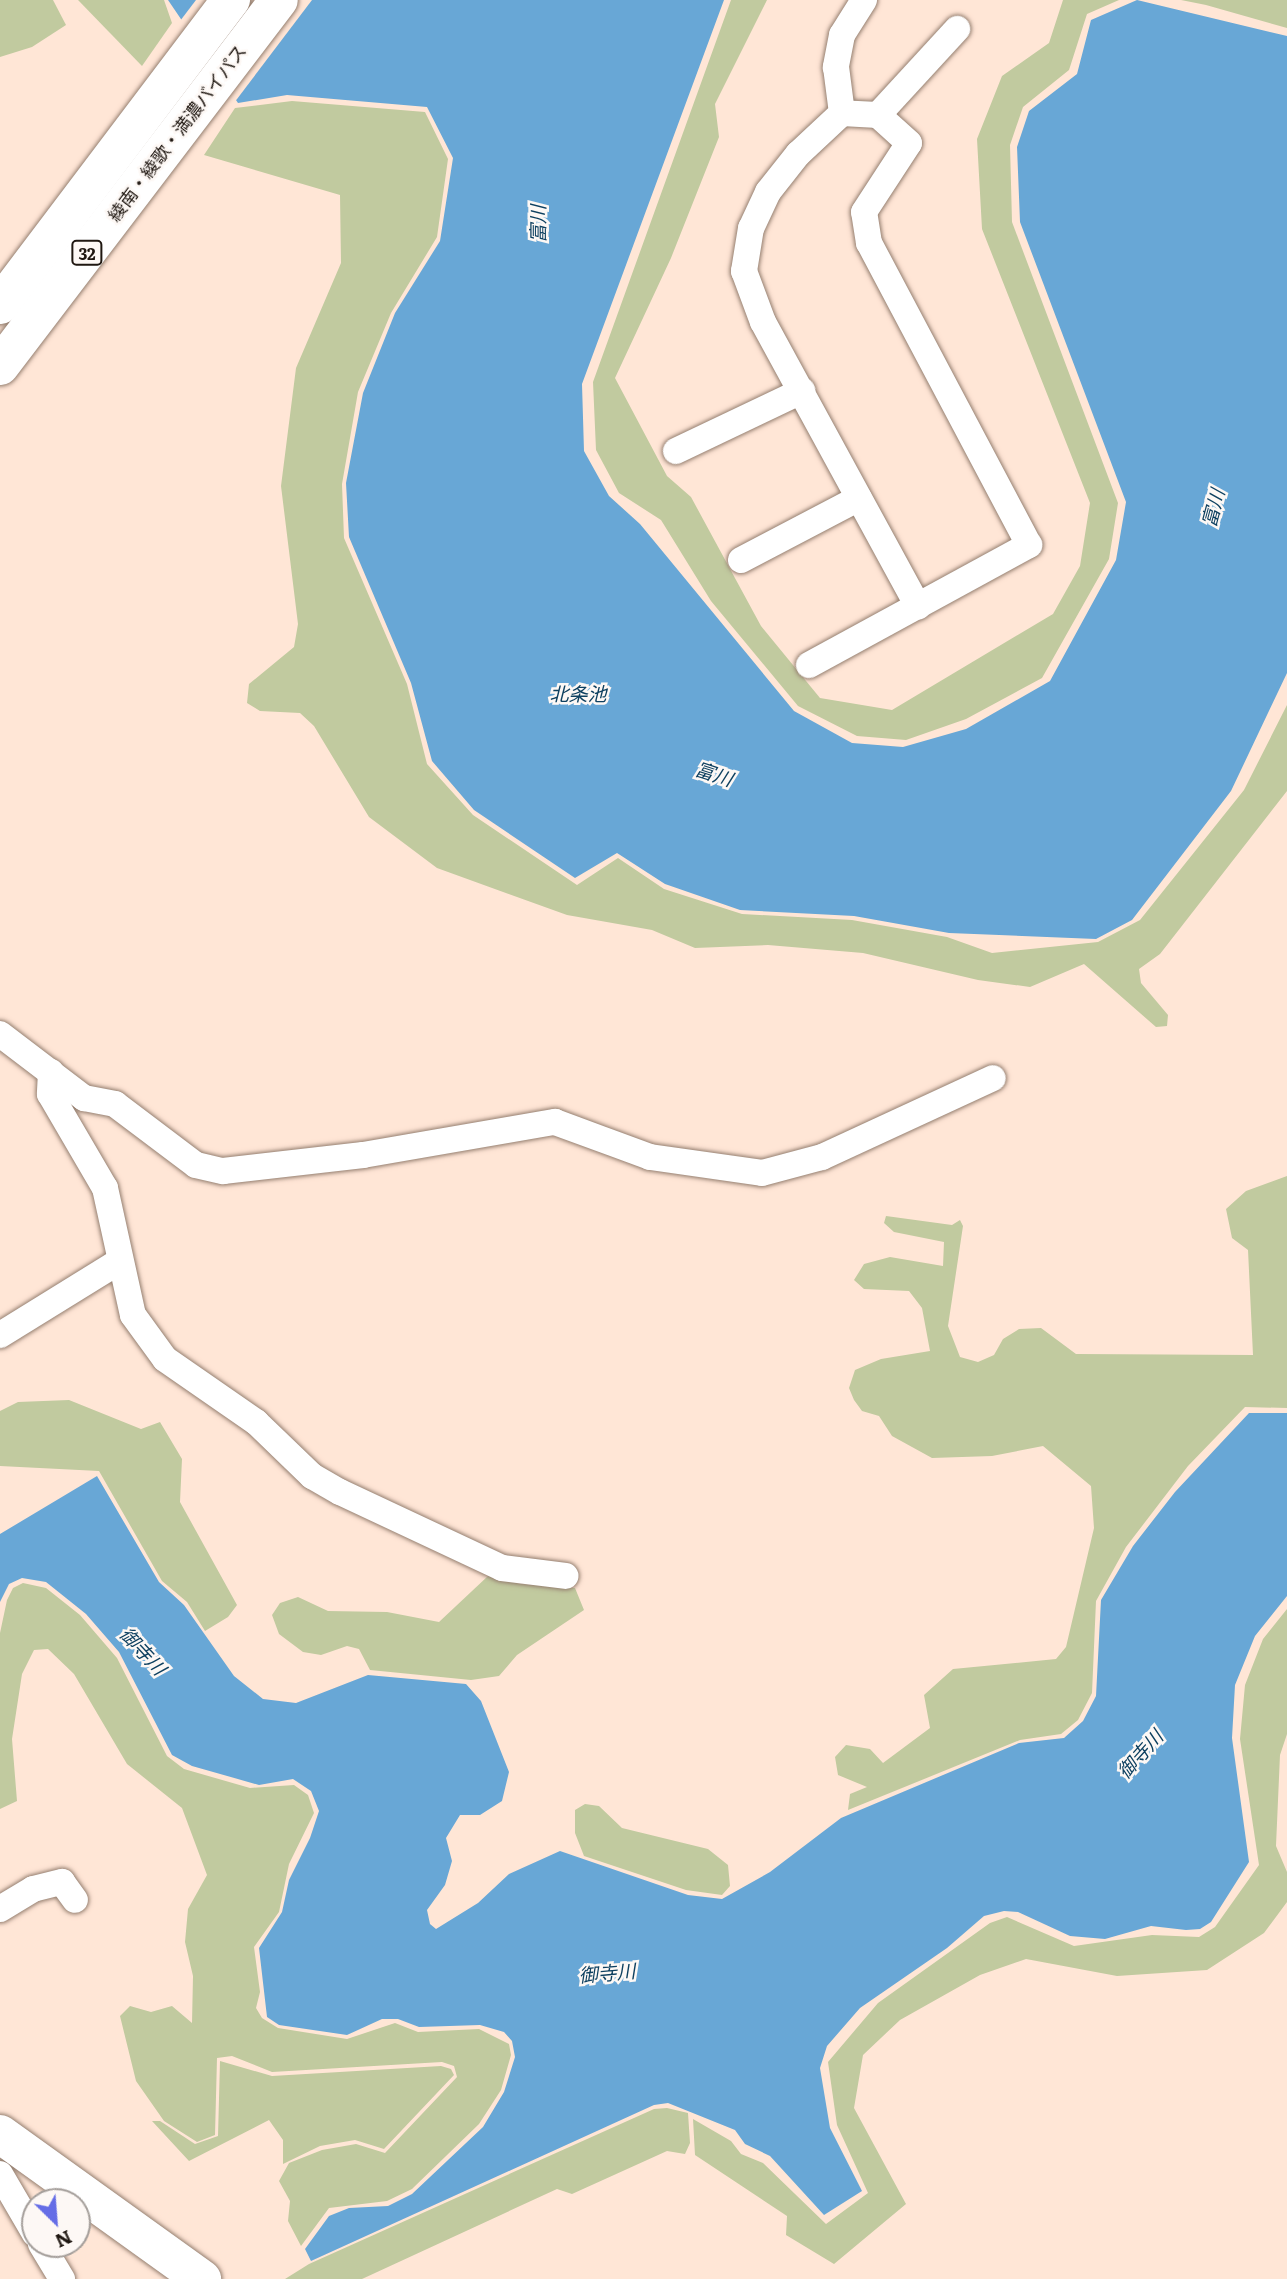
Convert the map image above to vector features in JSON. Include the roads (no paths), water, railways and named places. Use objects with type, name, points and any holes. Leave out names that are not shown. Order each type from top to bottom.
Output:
[{"type":"main road","name":"32","points":[[0,305],[231,0]]},
{"type":"main road","name":"綾南・綾歌・満濃バイパス","points":[[0,366],[279,0]]},
{"type":"main road","points":[[0,2134],[202,2279]]},
{"type":"street","points":[[842,113],[836,67],[842,35],[864,0]]},
{"type":"street","points":[[878,116],[957,29]]},
{"type":"street","points":[[809,665],[918,606],[1029,545],[869,243],[864,212],[909,144],[878,116],[842,113],[797,154],[768,192],[751,228],[744,271],[763,322],[918,606]]},
{"type":"street","points":[[676,452],[802,391]]},
{"type":"street","points":[[741,560],[859,498]]},
{"type":"street","points":[[0,1034],[84,1097],[115,1104],[196,1165],[223,1171],[363,1155],[555,1122],[650,1157],[761,1173],[822,1157],[993,1078]]},
{"type":"street","points":[[51,1072],[50,1094],[105,1188],[118,1262],[133,1315],[165,1359],[256,1422],[312,1476],[502,1568],[566,1576]]},
{"type":"street","points":[[0,1335],[118,1262]]},
{"type":"street","points":[[0,1909],[33,1889],[62,1882],[75,1900]]},
{"type":"street","points":[[0,2174],[21,2210]]},
{"type":"street","points":[[49,2258],[62,2279]]},
{"type":"water","name":"北条池","points":[[168,0],[724,0],[582,384],[584,451],[609,496],[640,524],[794,711],[852,743],[903,747],[966,729],[1050,681],[1116,560],[1126,502],[1020,222],[1017,147],[1029,111],[1077,74],[1091,20],[1137,0],[1287,36],[1287,673],[1231,791],[1132,920],[1096,939],[949,933],[854,916],[740,910],[665,884],[617,853],[575,878],[474,810],[432,761],[411,683],[349,537],[346,483],[363,393],[395,313],[440,241],[453,158],[427,107],[287,95],[238,103]]},
{"type":"water","name":"御寺川","points":[[1249,1413],[1287,1413],[1287,1596],[1255,1636],[1235,1685],[1232,1738],[1249,1862],[1211,1922],[1200,1929],[1186,1930],[1151,1926],[1105,1939],[1070,1936],[1018,1912],[1004,1911],[984,1916],[947,1948],[860,2008],[827,2046],[820,2068],[830,2128],[862,2191],[824,2215],[770,2156],[745,2144],[735,2130],[668,2103],[654,2105],[311,2261],[305,2249],[329,2216],[349,2208],[388,2206],[412,2194],[483,2127],[504,2092],[515,2057],[512,2041],[504,2032],[480,2025],[419,2027],[398,2019],[382,2019],[347,2035],[279,2025],[267,2017],[259,1948],[282,1912],[289,1880],[310,1838],[319,1811],[311,1791],[293,1779],[259,1785],[192,1766],[172,1755],[119,1652],[86,1614],[46,1582],[22,1578],[9,1584],[0,1602],[0,1534],[97,1476],[159,1582],[184,1605],[234,1676],[263,1699],[296,1703],[368,1675],[466,1684],[481,1701],[509,1772],[502,1801],[480,1815],[460,1815],[446,1838],[452,1861],[445,1885],[427,1910],[430,1924],[436,1929],[478,1903],[509,1874],[560,1851],[688,1895],[722,1899],[770,1872],[841,1818],[1019,1743],[1064,1738],[1083,1721],[1096,1696],[1101,1600],[1133,1546],[1175,1492]]},
{"type":"water label","name":"富川","points":[[538,224]]},
{"type":"water label","name":"富川","points":[[1213,508]]},
{"type":"water label","name":"富川","points":[[714,774]]}]
